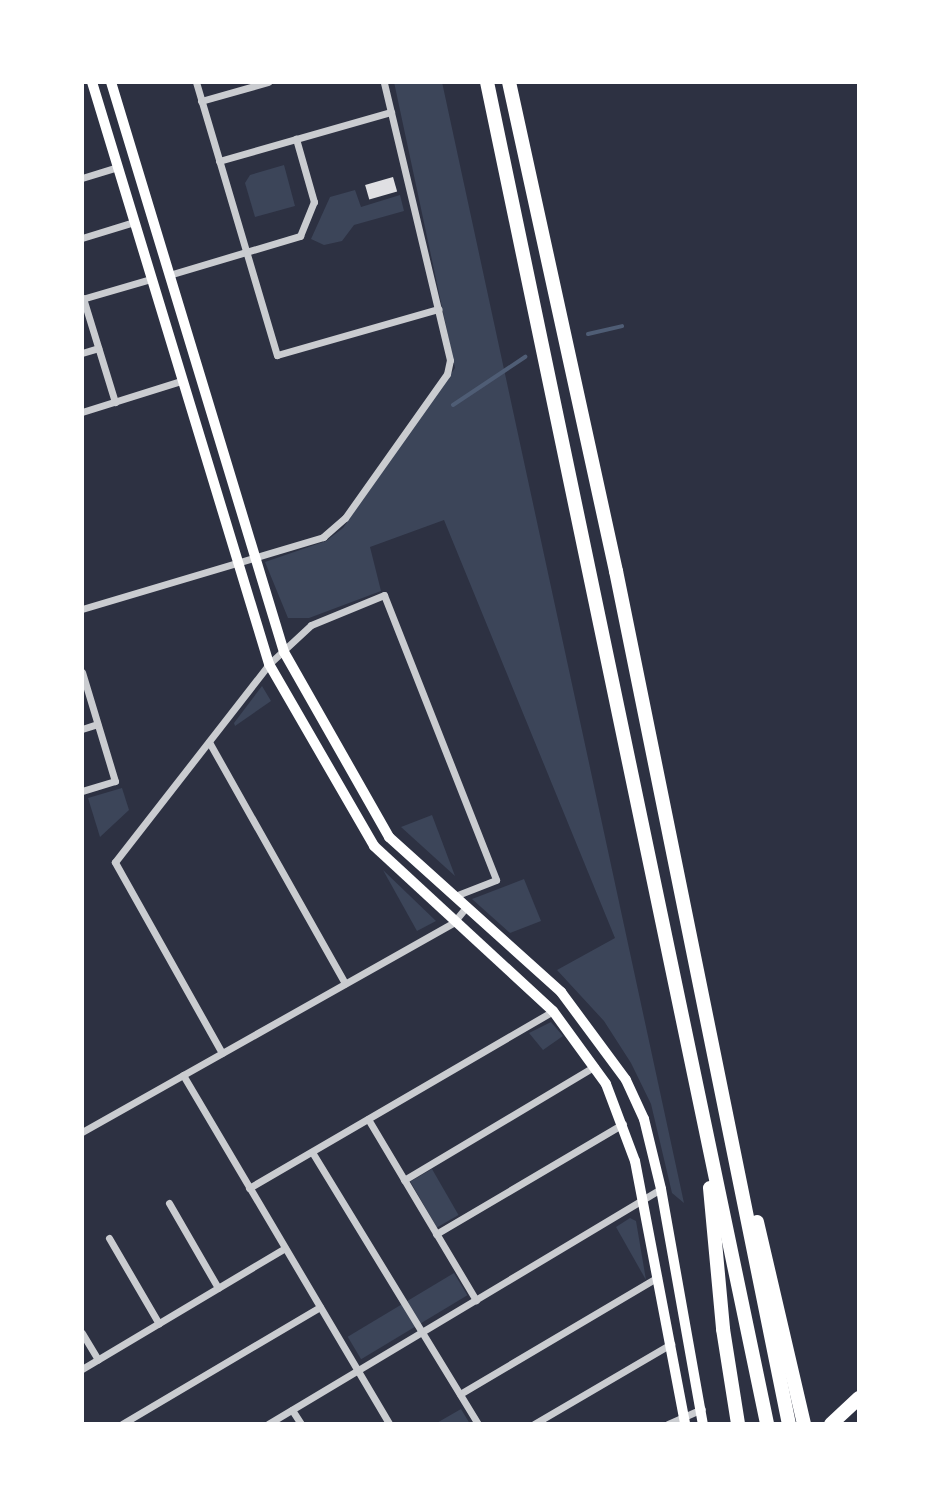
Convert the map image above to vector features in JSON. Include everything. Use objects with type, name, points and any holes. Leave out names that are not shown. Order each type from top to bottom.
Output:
[{"type":"highway","points":[[487,82],[767,1424]]},
{"type":"highway","points":[[509,82],[789,1424]]},
{"type":"highway","points":[[701,1100],[721,1319],[738,1424]]},
{"type":"highway","points":[[732,1143],[765,1252],[804,1424]]},
{"type":"highway","points":[[831,1424],[859,1398]]},
{"type":"main road","points":[[92,82],[235,563],[269,664],[367,837],[454,922],[553,1011],[595,1066],[623,1124],[643,1200],[685,1419]]},
{"type":"main road","points":[[111,82],[284,652],[383,828],[561,992],[609,1050],[644,1119],[661,1189],[703,1424]]},
{"type":"street","points":[[196,82],[277,355],[439,309]]},
{"type":"street","points":[[201,101],[268,82]]},
{"type":"street","points":[[82,609],[323,537],[345,518],[447,374],[450,360],[439,309],[384,82]]},
{"type":"street","points":[[219,161],[391,112]]},
{"type":"street","points":[[169,275],[300,236],[314,202],[296,139]]},
{"type":"street","points":[[82,178],[117,167]]},
{"type":"street","points":[[82,238],[134,222]]},
{"type":"street","points":[[115,402],[83,299],[151,279]]},
{"type":"street","points":[[82,353],[98,348]]},
{"type":"street","points":[[82,412],[181,381]]},
{"type":"street","points":[[222,1053],[115,862],[269,664],[311,625],[384,595],[496,880],[455,896]]},
{"type":"street","points":[[82,672],[115,781],[82,791]]},
{"type":"street","points":[[82,729],[97,724]]},
{"type":"street","points":[[209,742],[345,983]]},
{"type":"street","points":[[82,1132],[454,922],[467,906]]},
{"type":"street","points":[[249,1188],[553,1011]]},
{"type":"street","points":[[404,1180],[595,1066]]},
{"type":"street","points":[[183,1075],[389,1424]]},
{"type":"street","points":[[368,1119],[476,1300]]},
{"type":"street","points":[[436,1234],[623,1124]]},
{"type":"street","points":[[312,1152],[478,1424]]},
{"type":"street","points":[[268,1424],[661,1189]]},
{"type":"street","points":[[169,1203],[218,1288]]},
{"type":"street","points":[[109,1238],[159,1324]]},
{"type":"street","points":[[82,1369],[285,1248]]},
{"type":"street","points":[[460,1394],[658,1277]]},
{"type":"street","points":[[122,1424],[320,1307]]},
{"type":"street","points":[[82,1333],[98,1360]]},
{"type":"street","points":[[534,1424],[671,1344]]},
{"type":"street","points":[[668,1424],[702,1409]]},
{"type":"street","points":[[292,1410],[301,1424]]},
{"type":"shaded area","points":[[394,82],[442,82],[684,1203],[672,1193],[651,1104],[631,1063],[604,1021],[557,970],[615,938],[444,520],[370,547],[381,591],[309,618],[288,618],[265,562],[326,541],[343,528],[455,368]]},
{"type":"shaded area","points":[[284,165],[295,206],[255,217],[245,183],[250,175]]},
{"type":"shaded area","points":[[355,190],[361,207],[400,195],[404,211],[354,225],[342,241],[324,245],[311,239],[330,197]]},
{"type":"shaded area","points":[[262,686],[271,701],[235,726],[234,723]]},
{"type":"shaded area","points":[[122,788],[129,810],[100,837],[88,798]]},
{"type":"shaded area","points":[[432,815],[455,876],[401,827]]},
{"type":"shaded area","points":[[383,870],[436,921],[417,931]]},
{"type":"shaded area","points":[[524,879],[541,921],[510,933],[472,899]]},
{"type":"shaded area","points":[[551,1022],[563,1036],[543,1050],[529,1033]]},
{"type":"shaded area","points":[[432,1169],[458,1215],[437,1227],[410,1182]]},
{"type":"shaded area","points":[[630,1218],[636,1221],[646,1280],[616,1227]]},
{"type":"shaded area","points":[[454,1273],[467,1295],[361,1359],[348,1337]]},
{"type":"shaded area","points":[[461,1409],[470,1424],[435,1424]]},
{"type":"building","points":[[393,177],[397,191],[369,199],[365,185]]},
{"type":"waterway","points":[[588,334],[622,326]]},
{"type":"waterway","points":[[453,405],[525,357]]}]
